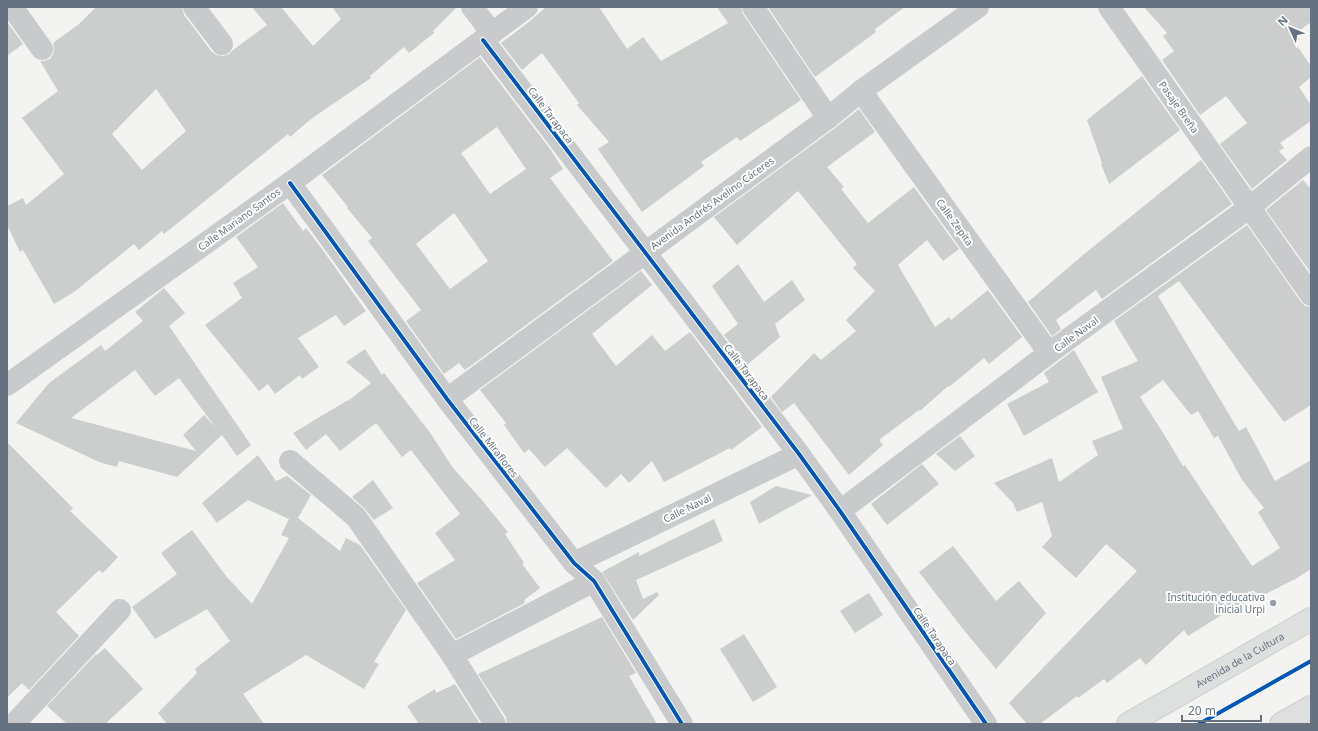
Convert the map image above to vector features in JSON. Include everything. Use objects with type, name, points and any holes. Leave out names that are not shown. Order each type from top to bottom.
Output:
[{"type":"highway","name":"Avenida de la Cultura","points":[[1128,724],[1311,620]]},
{"type":"highway","points":[[1281,724],[1311,707]]},
{"type":"street","points":[[12,7],[42,49]]},
{"type":"street","points":[[194,7],[222,44]]},
{"type":"street","name":"Calle Tarapaca","points":[[472,7],[488,36],[645,252],[799,454],[840,511],[986,724]]},
{"type":"street","name":"Calle Mariano Santos","points":[[7,385],[290,183],[527,7]]},
{"type":"street","points":[[752,7],[828,118]]},
{"type":"street","name":"Avenida Andrés Avelino Cáceres","points":[[447,399],[828,118],[861,91],[978,7]]},
{"type":"street","name":"Pasaje Breña","points":[[1109,7],[1311,295]]},
{"type":"street","name":"Calle Zepita","points":[[861,91],[1049,353]]},
{"type":"street","name":"Calle Naval","points":[[840,511],[1049,353],[1250,207],[1311,157]]},
{"type":"street","name":"Calle Miraflores","points":[[290,183],[447,399],[574,563],[594,581],[682,724]]},
{"type":"street","name":"Calle Naval","points":[[574,563],[799,454]]},
{"type":"street","points":[[290,461],[356,517],[452,655],[495,724]]},
{"type":"street","points":[[452,655],[594,581]]},
{"type":"street","points":[[14,724],[120,610]]},
{"type":"building","points":[[96,7],[182,7],[184,15],[212,52],[223,56],[229,54],[267,25],[252,7],[281,7],[313,46],[341,19],[332,7],[457,7],[433,31],[434,33],[409,53],[404,47],[370,76],[371,78],[311,119],[290,137],[288,134],[164,234],[162,231],[139,250],[134,244],[74,292],[54,304],[23,250],[20,252],[7,225],[7,206],[23,198],[26,205],[64,174],[22,118],[58,91],[40,61],[50,59],[53,54],[53,43],[79,24]],"holes":[[[156,89],[186,131],[142,170],[112,134]]]},
{"type":"building","points":[[546,7],[599,7],[627,49],[643,37],[661,61],[728,23],[717,7],[741,7],[743,14],[801,100],[740,141],[737,137],[701,162],[704,166],[642,212],[598,149],[609,142],[577,105],[579,103],[542,53],[522,70],[501,43]]},
{"type":"building","points":[[768,7],[905,7],[875,29],[876,32],[815,77]]},
{"type":"building","points":[[1144,7],[1311,7],[1311,22],[1291,37],[1311,66],[1311,77],[1299,87],[1311,105],[1311,121],[1280,143],[1284,148],[1279,151],[1287,160],[1252,189],[1220,144],[1247,123],[1226,96],[1200,115],[1162,60],[1174,51],[1163,36],[1167,33]]},
{"type":"building","points":[[7,22],[23,44],[7,56]]},
{"type":"building","points":[[480,57],[550,149],[563,169],[550,178],[613,261],[465,370],[459,363],[444,374],[406,321],[421,310],[368,241],[372,238],[322,175]],"holes":[[[497,127],[526,169],[490,194],[461,153]],[[454,213],[488,261],[450,289],[416,244]]]},
{"type":"building","points":[[1142,76],[1180,130],[1109,184],[1087,120]]},
{"type":"building","points":[[859,109],[875,132],[827,167],[844,187],[841,189],[868,223],[914,187],[959,249],[943,261],[927,240],[898,265],[935,327],[949,317],[951,320],[988,290],[1022,337],[989,364],[984,358],[949,387],[948,386],[920,411],[919,410],[879,440],[883,445],[849,475],[794,403],[782,412],[771,397],[814,353],[821,360],[856,331],[846,320],[875,291],[853,268],[857,264],[798,191],[737,245],[714,217]]},
{"type":"building","points":[[1201,160],[1232,204],[1102,299],[1096,290],[1056,320],[1061,329],[1052,336],[1028,302],[1083,255]]},
{"type":"building","points":[[1303,180],[1311,189],[1311,273],[1266,210]]},
{"type":"building","points":[[283,203],[303,231],[306,228],[366,311],[344,326],[336,315],[298,338],[319,367],[302,379],[300,375],[275,394],[268,384],[259,391],[205,325],[242,298],[233,283],[258,267],[236,237]]},
{"type":"building","points":[[1247,225],[1301,302],[1305,306],[1311,307],[1311,405],[1284,422],[1179,281],[1158,296],[1239,431],[1246,427],[1275,481],[1311,460],[1311,569],[1294,580],[1238,608],[1236,606],[1188,636],[1184,630],[1146,665],[1140,658],[1107,683],[1104,679],[1078,698],[1077,696],[1040,724],[1027,724],[1009,703],[1137,571],[1106,544],[1076,578],[1042,547],[1052,536],[1042,502],[1017,512],[1013,503],[994,483],[1052,458],[1059,482],[1098,455],[1092,441],[1123,429],[1101,377],[1138,361],[1114,321]],"holes":[[[1163,380],[1191,415],[1198,411],[1214,438],[1218,436],[1242,480],[1264,508],[1258,512],[1280,548],[1252,566],[1185,465],[1183,466],[1140,397]]]},
{"type":"building","points":[[738,264],[764,302],[792,280],[805,300],[775,324],[780,337],[747,365],[724,335],[738,324],[712,286]]},
{"type":"building","points":[[641,271],[652,285],[592,334],[616,366],[652,335],[665,351],[690,332],[762,427],[731,450],[730,448],[664,482],[652,461],[629,483],[621,474],[606,488],[567,448],[545,467],[529,449],[524,453],[504,425],[506,423],[480,390]]},
{"type":"building","points":[[164,288],[185,313],[169,326],[251,445],[237,456],[222,435],[177,477],[119,461],[117,467],[99,462],[16,423],[49,383],[101,345],[105,351],[143,321],[135,312]],"holes":[[[135,370],[155,396],[179,378],[216,428],[204,415],[183,435],[196,451],[71,418]]]},
{"type":"building","points":[[365,349],[382,375],[384,373],[431,434],[453,468],[508,532],[505,534],[524,563],[522,564],[540,588],[524,600],[525,603],[456,639],[417,583],[455,560],[435,533],[460,514],[411,450],[402,457],[376,423],[340,451],[326,434],[306,450],[293,433],[348,401],[371,383],[346,362]]},
{"type":"building","points":[[1074,350],[1098,392],[1024,436],[1007,404],[1049,382],[1044,373]]},
{"type":"building","points":[[960,436],[975,456],[955,471],[936,454]]},
{"type":"building","points":[[7,442],[73,508],[70,511],[118,557],[103,573],[99,570],[56,612],[79,636],[29,690],[22,683],[7,698]]},
{"type":"building","points":[[258,455],[276,481],[287,476],[311,495],[298,518],[340,551],[346,538],[360,545],[406,610],[374,662],[379,664],[364,689],[306,655],[243,694],[264,724],[167,724],[158,713],[197,673],[195,669],[230,641],[207,609],[155,639],[132,607],[177,574],[161,553],[192,530],[226,576],[252,604],[289,538],[281,535],[289,519],[248,500],[217,523],[202,503]]},
{"type":"building","points":[[922,464],[939,484],[887,525],[871,504]]},
{"type":"building","points":[[373,480],[393,508],[374,520],[352,497]]},
{"type":"building","points":[[776,486],[812,495],[759,524],[750,502]]},
{"type":"building","points":[[714,519],[723,541],[636,580],[643,599],[657,592],[659,595],[633,620],[602,572],[639,552],[639,556]]},
{"type":"building","points":[[953,546],[996,601],[1019,581],[1046,613],[996,669],[919,572]]},
{"type":"building","points":[[869,593],[883,615],[855,633],[840,611]]},
{"type":"building","points":[[602,617],[636,673],[629,676],[657,724],[507,724],[506,717],[478,674]]},
{"type":"building","points":[[744,634],[777,687],[753,702],[720,649]]},
{"type":"building","points":[[105,648],[143,689],[105,724],[67,724],[47,706],[96,654],[97,655]]},
{"type":"building","points":[[455,684],[480,724],[419,724],[407,706],[435,689],[436,693]]},
{"type":"cycle path","points":[[483,40],[799,454],[840,511],[986,724]]},
{"type":"cycle path","points":[[290,183],[447,399],[574,563],[594,581],[682,724]]},
{"type":"cycle path","points":[[1199,724],[1311,661]]},
{"type":"place","name":"Institución educativa inicial Urpi","points":[[1273,603]]}]
